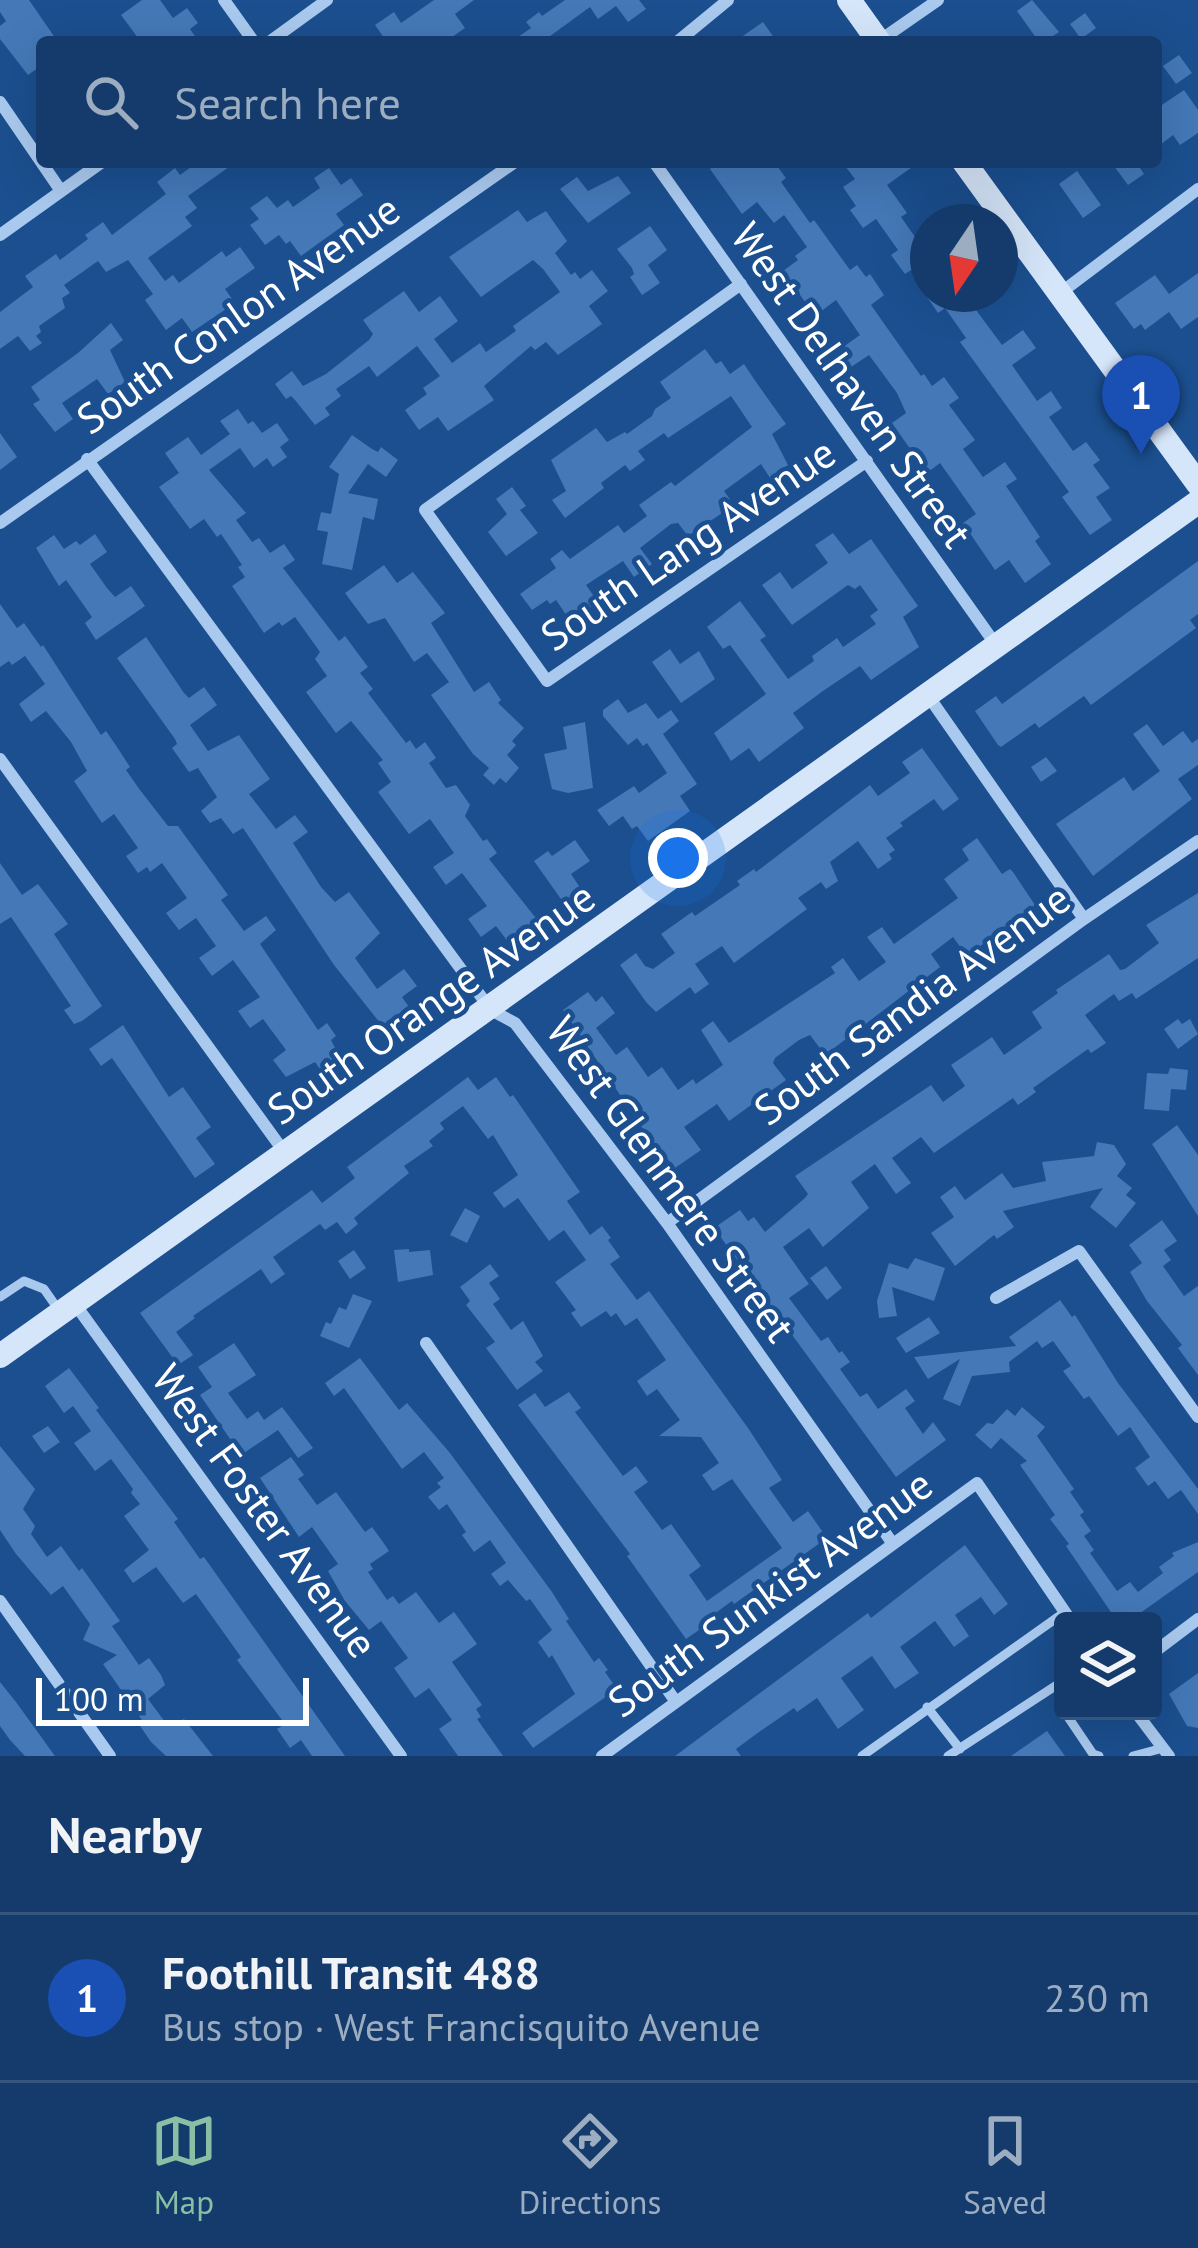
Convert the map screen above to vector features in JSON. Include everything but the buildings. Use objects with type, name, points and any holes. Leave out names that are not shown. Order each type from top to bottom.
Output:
[{"type":"street","points":[[224,0],[250,36]]},
{"type":"street","points":[[276,36],[327,0]]},
{"type":"street","points":[[684,36],[728,0]]},
{"type":"street","points":[[849,0],[874,36]]},
{"type":"street","points":[[887,36],[938,0]]},
{"type":"street","points":[[0,102],[36,155]]},
{"type":"street","points":[[45,168],[61,191]]},
{"type":"street","points":[[0,235],[94,168]]},
{"type":"street","name":"South Conlon Avenue","points":[[0,523],[506,168]]},
{"type":"street","name":"West Delhaven Street","points":[[658,168],[997,645]]},
{"type":"street","points":[[968,168],[1198,484]]},
{"type":"street","points":[[1058,294],[1198,190]]},
{"type":"street","name":"South Lang Avenue","points":[[741,284],[425,510],[547,680],[867,461]]},
{"type":"street","name":"West Glenmere Street","points":[[87,459],[491,1010],[515,1023],[667,1223],[893,1544]]},
{"type":"street","name":"South Orange Avenue","points":[[0,1357],[1198,502]]},
{"type":"street","points":[[929,697],[1084,919]]},
{"type":"street","points":[[0,759],[285,1153]]},
{"type":"street","name":"South Sandia Avenue","points":[[667,1223],[1084,919],[1198,842]]},
{"type":"street","points":[[996,1298],[1078,1251],[1198,1417]]},
{"type":"street","name":"West Foster Avenue","points":[[68,1309],[401,1756]]},
{"type":"street","points":[[426,1343],[676,1702]]},
{"type":"street","name":"South Sunkist Avenue","points":[[602,1756],[977,1483],[1065,1612]]},
{"type":"street","points":[[0,1601],[110,1756]]},
{"type":"street","points":[[1162,1646],[1198,1619]]},
{"type":"street","points":[[0,1633],[14,1622]]},
{"type":"street","points":[[1142,1720],[1166,1752]]},
{"type":"lane","points":[[0,1297],[24,1281],[44,1289],[68,1309]]},
{"type":"lane","points":[[862,1756],[1054,1624]]},
{"type":"lane","points":[[948,1756],[1054,1687]]},
{"type":"lane","points":[[1050,1690],[1054,1696]]},
{"type":"lane","points":[[927,1707],[960,1748]]},
{"type":"lane","points":[[1071,1720],[1099,1756]]},
{"type":"lane","points":[[1132,1756],[1166,1752]]},
{"type":"place","name":"Foothill Transit 488","points":[[1141,454]]}]
